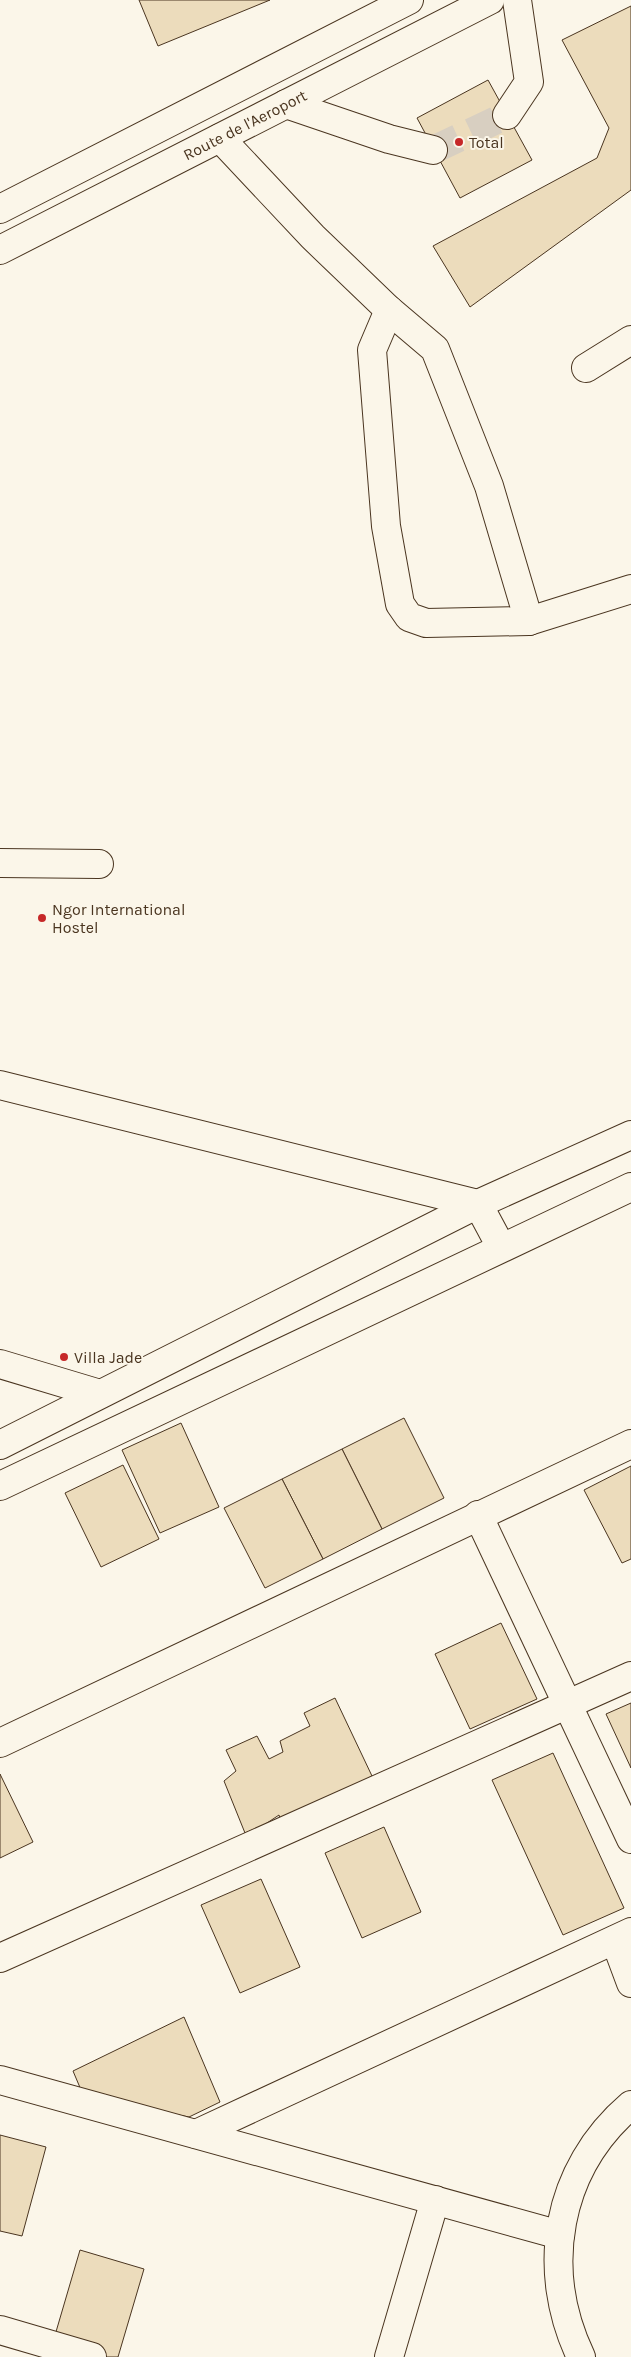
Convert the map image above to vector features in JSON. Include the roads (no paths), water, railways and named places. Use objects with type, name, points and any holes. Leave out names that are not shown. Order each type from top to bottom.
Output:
[{"type":"main road","points":[[0,209],[409,0]]},
{"type":"main road","name":"Route de l'Aeroport","points":[[0,250],[490,0]]},
{"type":"main road","points":[[507,115],[529,82],[517,0]]},
{"type":"main road","points":[[286,104],[389,139],[433,150]]},
{"type":"main road","points":[[220,138],[313,237],[389,310],[435,349],[488,486],[529,621]]},
{"type":"main road","points":[[389,310],[372,350],[386,526],[400,604],[409,617],[426,623],[529,621],[631,589]]},
{"type":"main road","points":[[586,368],[631,340]]},
{"type":"main road","points":[[0,863],[99,864]]},
{"type":"main road","points":[[0,1085],[478,1204],[501,1246]]},
{"type":"main road","points":[[0,1445],[478,1204],[631,1135]]},
{"type":"main road","points":[[0,1486],[501,1246],[631,1187]]},
{"type":"main road","points":[[0,1364],[100,1394]]},
{"type":"main road","points":[[0,1743],[631,1444]]},
{"type":"main road","points":[[478,1515],[631,1839]]},
{"type":"main road","points":[[0,1958],[568,1706],[631,1676]]},
{"type":"main road","points":[[196,2134],[623,1936],[631,1983]]},
{"type":"main road","points":[[0,2080],[560,2235]]},
{"type":"main road","points":[[581,2357],[571,2336],[562,2305],[558,2274],[560,2235],[568,2198],[580,2168],[596,2141],[617,2117],[631,2105]]},
{"type":"main road","points":[[389,2357],[435,2200]]},
{"type":"main road","points":[[0,2330],[92,2357]]},
{"type":"tunnel","points":[[433,150],[507,115]]},
{"type":"place","name":"Total","points":[[459,142]]},
{"type":"place","name":"Ngor International Hostel","points":[[42,918]]},
{"type":"place","name":"Villa Jade","points":[[64,1357]]}]
